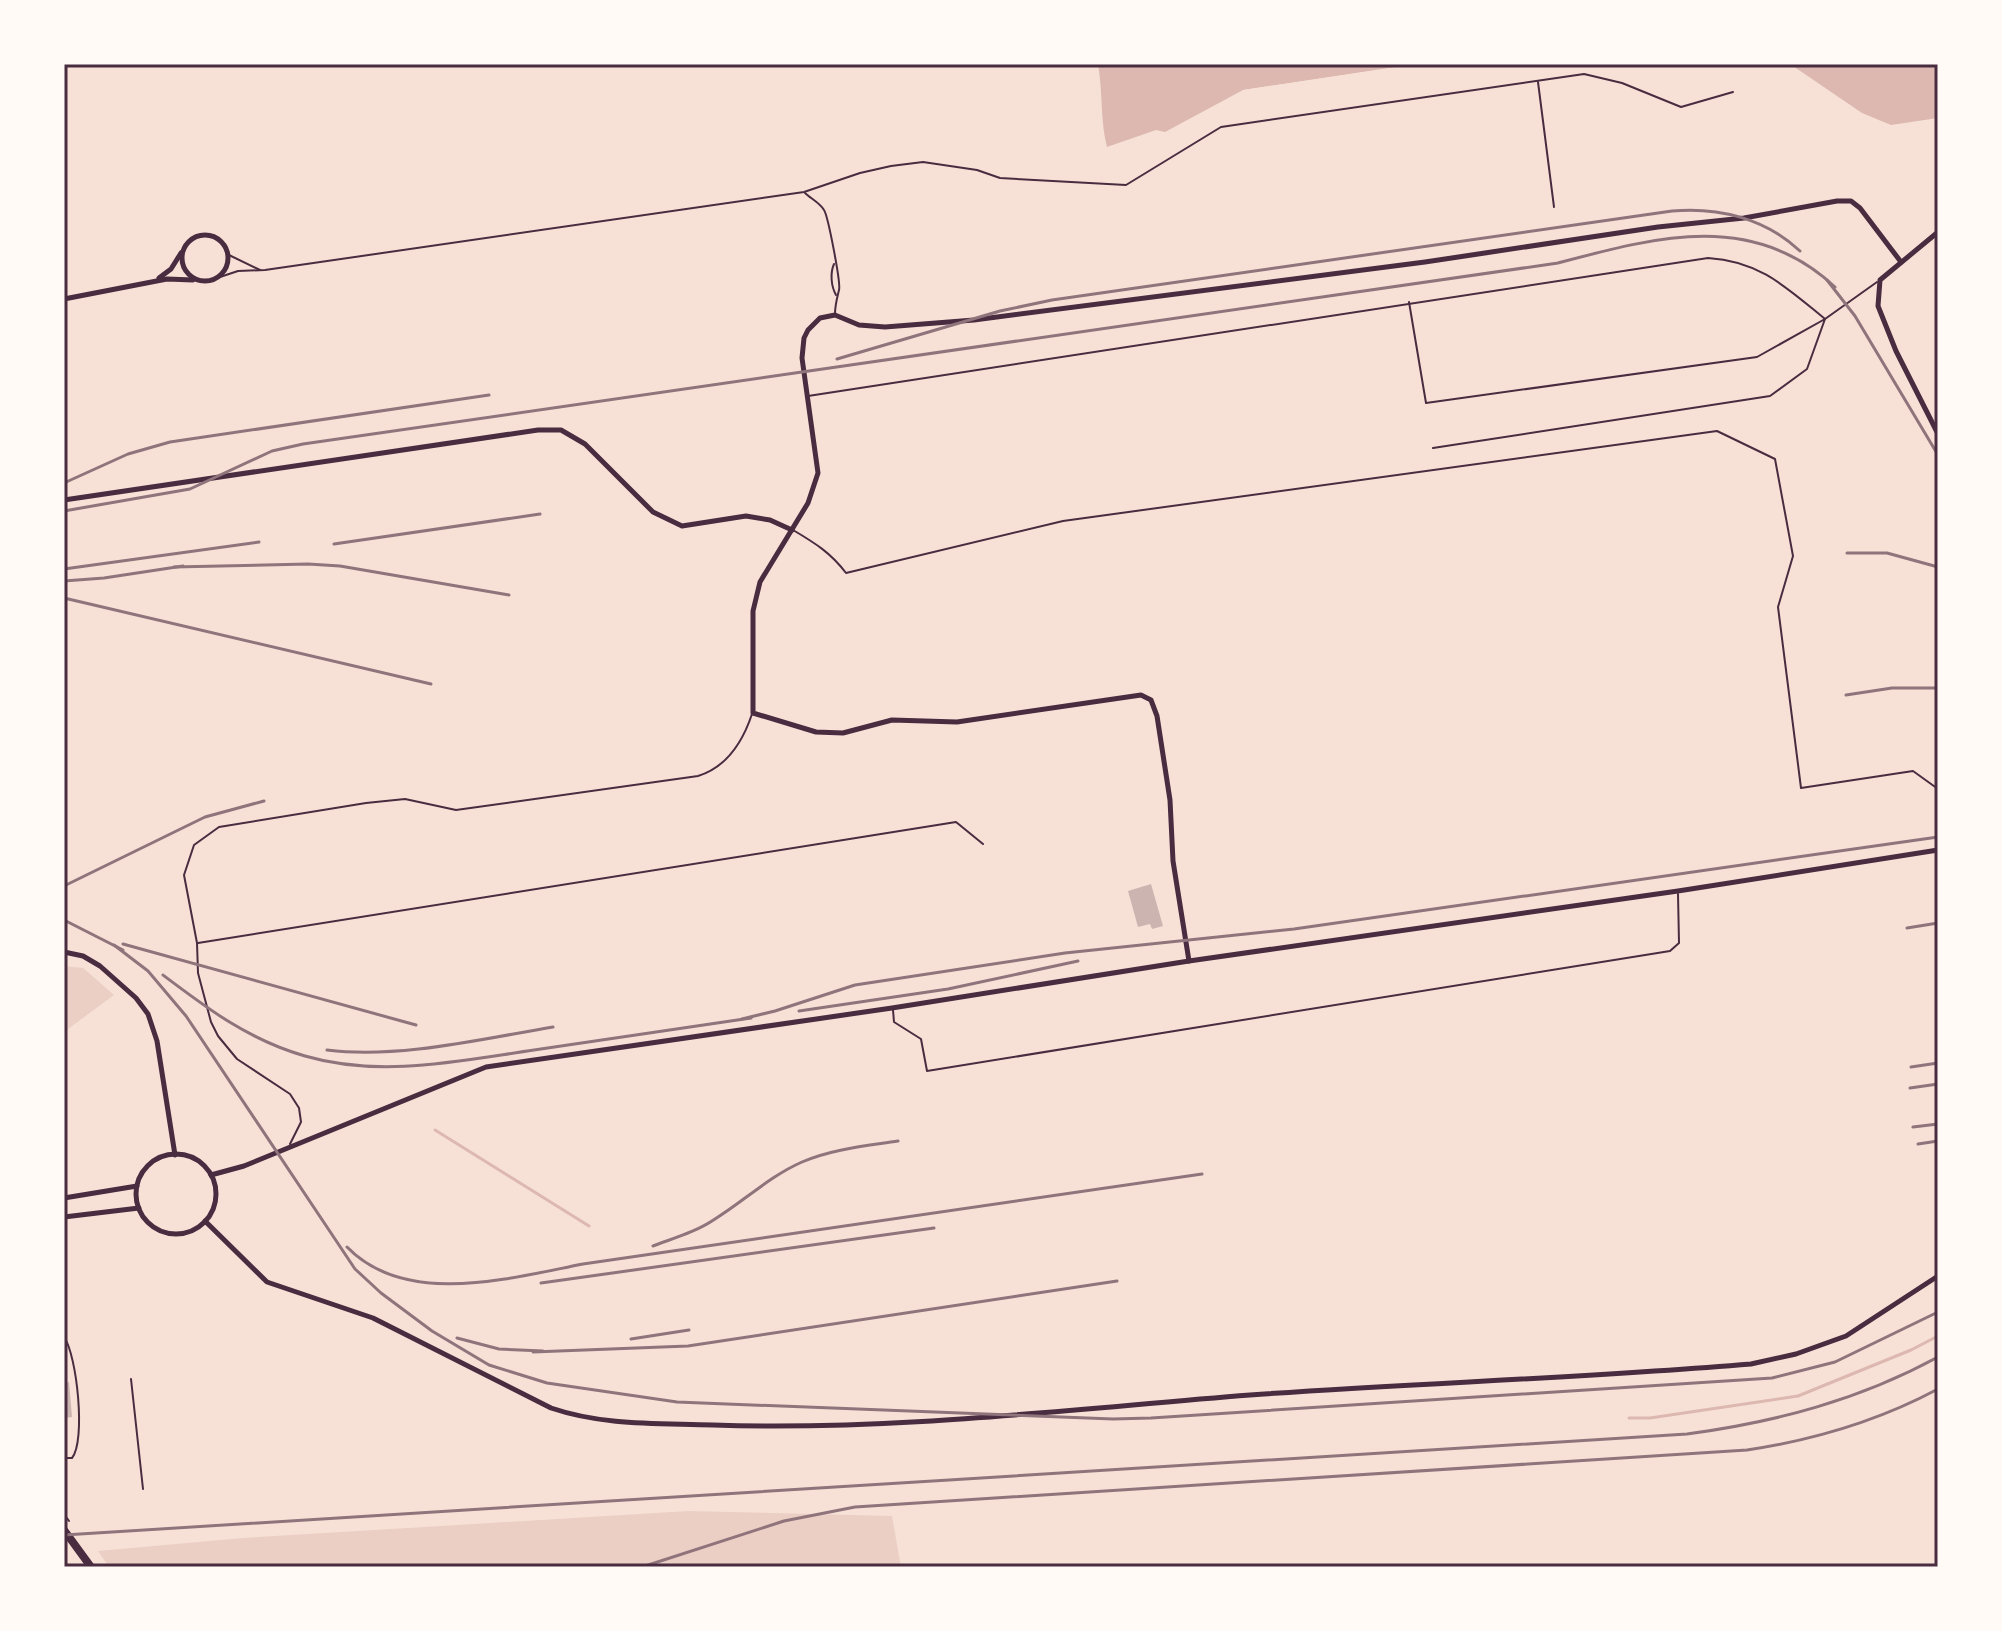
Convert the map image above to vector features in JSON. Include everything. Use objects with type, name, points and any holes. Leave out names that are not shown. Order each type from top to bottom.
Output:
[{"type":"main road","points":[[64,1530],[91,1567]]},
{"type":"street","points":[[1189,961],[1173,861],[1164,758],[1151,700],[1141,695],[957,722],[892,720],[829,734],[753,713],[753,611],[760,582],[814,489],[818,473],[802,358],[804,338],[820,318],[835,315],[859,325],[885,327],[974,320],[1425,262],[1658,227],[1744,218],[1837,201],[1851,201],[1860,208],[1901,262]]},
{"type":"street","points":[[1938,232],[1880,280],[1878,306],[1896,351],[1938,434]]},
{"type":"street","points":[[64,299],[151,283],[172,279],[214,279],[225,268],[227,254],[219,240],[207,235],[192,239],[171,269],[151,283]]},
{"type":"street","points":[[185,247],[182,257],[184,267],[190,276],[199,280]]},
{"type":"street","points":[[64,500],[538,430],[561,430],[585,444],[653,512],[682,526],[746,516],[770,520],[792,530]]},
{"type":"street","points":[[211,1175],[244,1166],[486,1067],[1938,850]]},
{"type":"street","points":[[64,952],[83,956],[100,966],[136,998],[148,1014],[157,1041],[175,1155]]},
{"type":"street","points":[[175,1155],[195,1159],[211,1175],[216,1197],[205,1221],[192,1231],[169,1234],[153,1226],[139,1208],[137,1186],[148,1166],[161,1157],[175,1155]]},
{"type":"street","points":[[64,1198],[137,1186]]},
{"type":"street","points":[[64,1217],[139,1208]]},
{"type":"street","points":[[205,1221],[267,1282],[373,1318],[551,1408],[609,1422],[758,1426],[975,1418],[1249,1395],[1751,1364],[1805,1352],[1846,1336],[1938,1276]]},
{"type":"lane","points":[[214,279],[238,271],[265,270],[804,192],[860,173],[902,164],[923,162],[977,170],[1000,178],[1126,185],[1221,127],[1584,74],[1606,78],[1681,107],[1733,92]]},
{"type":"lane","points":[[1538,81],[1554,207]]},
{"type":"lane","points":[[804,192],[824,209],[838,270],[835,315]]},
{"type":"lane","points":[[227,254],[251,267],[265,270]]},
{"type":"lane","points":[[807,396],[1708,258],[1726,259],[1770,275],[1825,319]]},
{"type":"lane","points":[[835,263],[832,269],[836,295]]},
{"type":"lane","points":[[1409,302],[1426,403],[1757,357],[1825,319],[1880,280]]},
{"type":"lane","points":[[1433,448],[1770,396],[1807,369],[1825,319]]},
{"type":"lane","points":[[792,530],[822,547],[846,573],[1063,521],[1717,431],[1775,459],[1793,556],[1778,607],[1801,788],[1913,771],[1938,789]]},
{"type":"lane","points":[[281,1150],[293,1141],[299,1129],[299,1108],[283,1088],[237,1059],[218,1036],[203,996],[184,875],[194,845],[219,827],[392,800],[418,800],[456,810],[575,791],[682,779],[711,772],[722,763],[741,738],[753,713]]},
{"type":"lane","points":[[197,943],[956,822],[983,844]]},
{"type":"lane","points":[[892,1008],[894,1022],[921,1039],[927,1071],[1670,951],[1679,943],[1678,891]]},
{"type":"lane","points":[[64,1337],[74,1367],[78,1451],[72,1458],[64,1458]]},
{"type":"path","points":[[131,1379],[143,1489]]},
{"type":"shaded area","points":[[1098,64],[1415,64],[1243,90],[1165,132],[1156,130],[1107,147]]},
{"type":"shaded area","points":[[1790,64],[1938,64],[1938,118],[1891,125],[1862,113]]},
{"type":"shaded area","points":[[64,966],[83,968],[114,995],[64,1032]]},
{"type":"shaded area","points":[[688,1511],[892,1516],[901,1567],[109,1567],[98,1551],[243,1538]]},
{"type":"pier","points":[[1419,64],[1416,68],[1244,94],[1243,90]]},
{"type":"building","points":[[1151,884],[1163,926],[1152,929],[1150,924],[1138,927],[1128,891]]},
{"type":"building","points":[[69,1382],[72,1417],[64,1418],[64,1383]]},
{"type":"waterway","points":[[435,1130],[589,1226]]},
{"type":"waterway","points":[[1629,1418],[1650,1418],[1798,1396],[1938,1336]]},
{"type":"railway","points":[[837,359],[1000,311],[1052,300],[1672,211],[1706,211],[1740,217],[1772,230],[1800,251]]},
{"type":"railway","points":[[64,511],[190,489],[272,451],[303,444],[1558,263],[1667,239],[1702,236],[1737,239],[1771,247],[1804,263],[1835,287]]},
{"type":"railway","points":[[1827,280],[1855,316],[1938,455]]},
{"type":"railway","points":[[64,483],[128,454],[170,442],[489,395]]},
{"type":"railway","points":[[334,544],[540,514]]},
{"type":"railway","points":[[64,569],[259,542]]},
{"type":"railway","points":[[1847,553],[1887,553],[1938,567]]},
{"type":"railway","points":[[64,581],[183,566]]},
{"type":"railway","points":[[174,567],[340,566],[509,595]]},
{"type":"railway","points":[[64,598],[431,684]]},
{"type":"railway","points":[[1846,695],[1892,688],[1938,688]]},
{"type":"railway","points":[[64,886],[205,817],[264,801]]},
{"type":"railway","points":[[742,1019],[855,985],[1065,953],[1294,929],[1938,837]]},
{"type":"railway","points":[[64,920],[123,950]]},
{"type":"railway","points":[[1907,928],[1938,923]]},
{"type":"railway","points":[[123,944],[416,1025]]},
{"type":"railway","points":[[114,945],[148,971],[186,1016],[355,1269],[432,1331],[489,1365],[547,1383],[677,1402],[1151,1418],[1772,1378],[1835,1362],[1938,1312]]},
{"type":"railway","points":[[799,1011],[948,989],[1078,961]]},
{"type":"railway","points":[[163,975],[213,1011],[266,1041],[305,1056],[362,1066],[448,1063],[751,1018]]},
{"type":"railway","points":[[327,1050],[411,1050],[553,1027]]},
{"type":"railway","points":[[1911,1067],[1938,1063]]},
{"type":"railway","points":[[1910,1088],[1938,1084]]},
{"type":"railway","points":[[1913,1127],[1938,1124]]},
{"type":"railway","points":[[653,1246],[708,1224],[779,1174],[802,1162],[837,1151],[898,1141]]},
{"type":"railway","points":[[1918,1144],[1938,1141]]},
{"type":"railway","points":[[347,1247],[371,1266],[399,1277],[429,1283],[460,1284],[1202,1174]]},
{"type":"railway","points":[[541,1283],[934,1228]]},
{"type":"railway","points":[[533,1352],[688,1346],[1117,1281]]},
{"type":"railway","points":[[631,1339],[689,1330]]},
{"type":"railway","points":[[457,1338],[499,1349],[543,1351]]},
{"type":"railway","points":[[64,1535],[1687,1434],[1753,1423],[1816,1407],[1878,1385],[1938,1357]]},
{"type":"railway","points":[[642,1567],[784,1521],[855,1507],[1747,1450],[1845,1428],[1892,1411],[1938,1389]]}]
